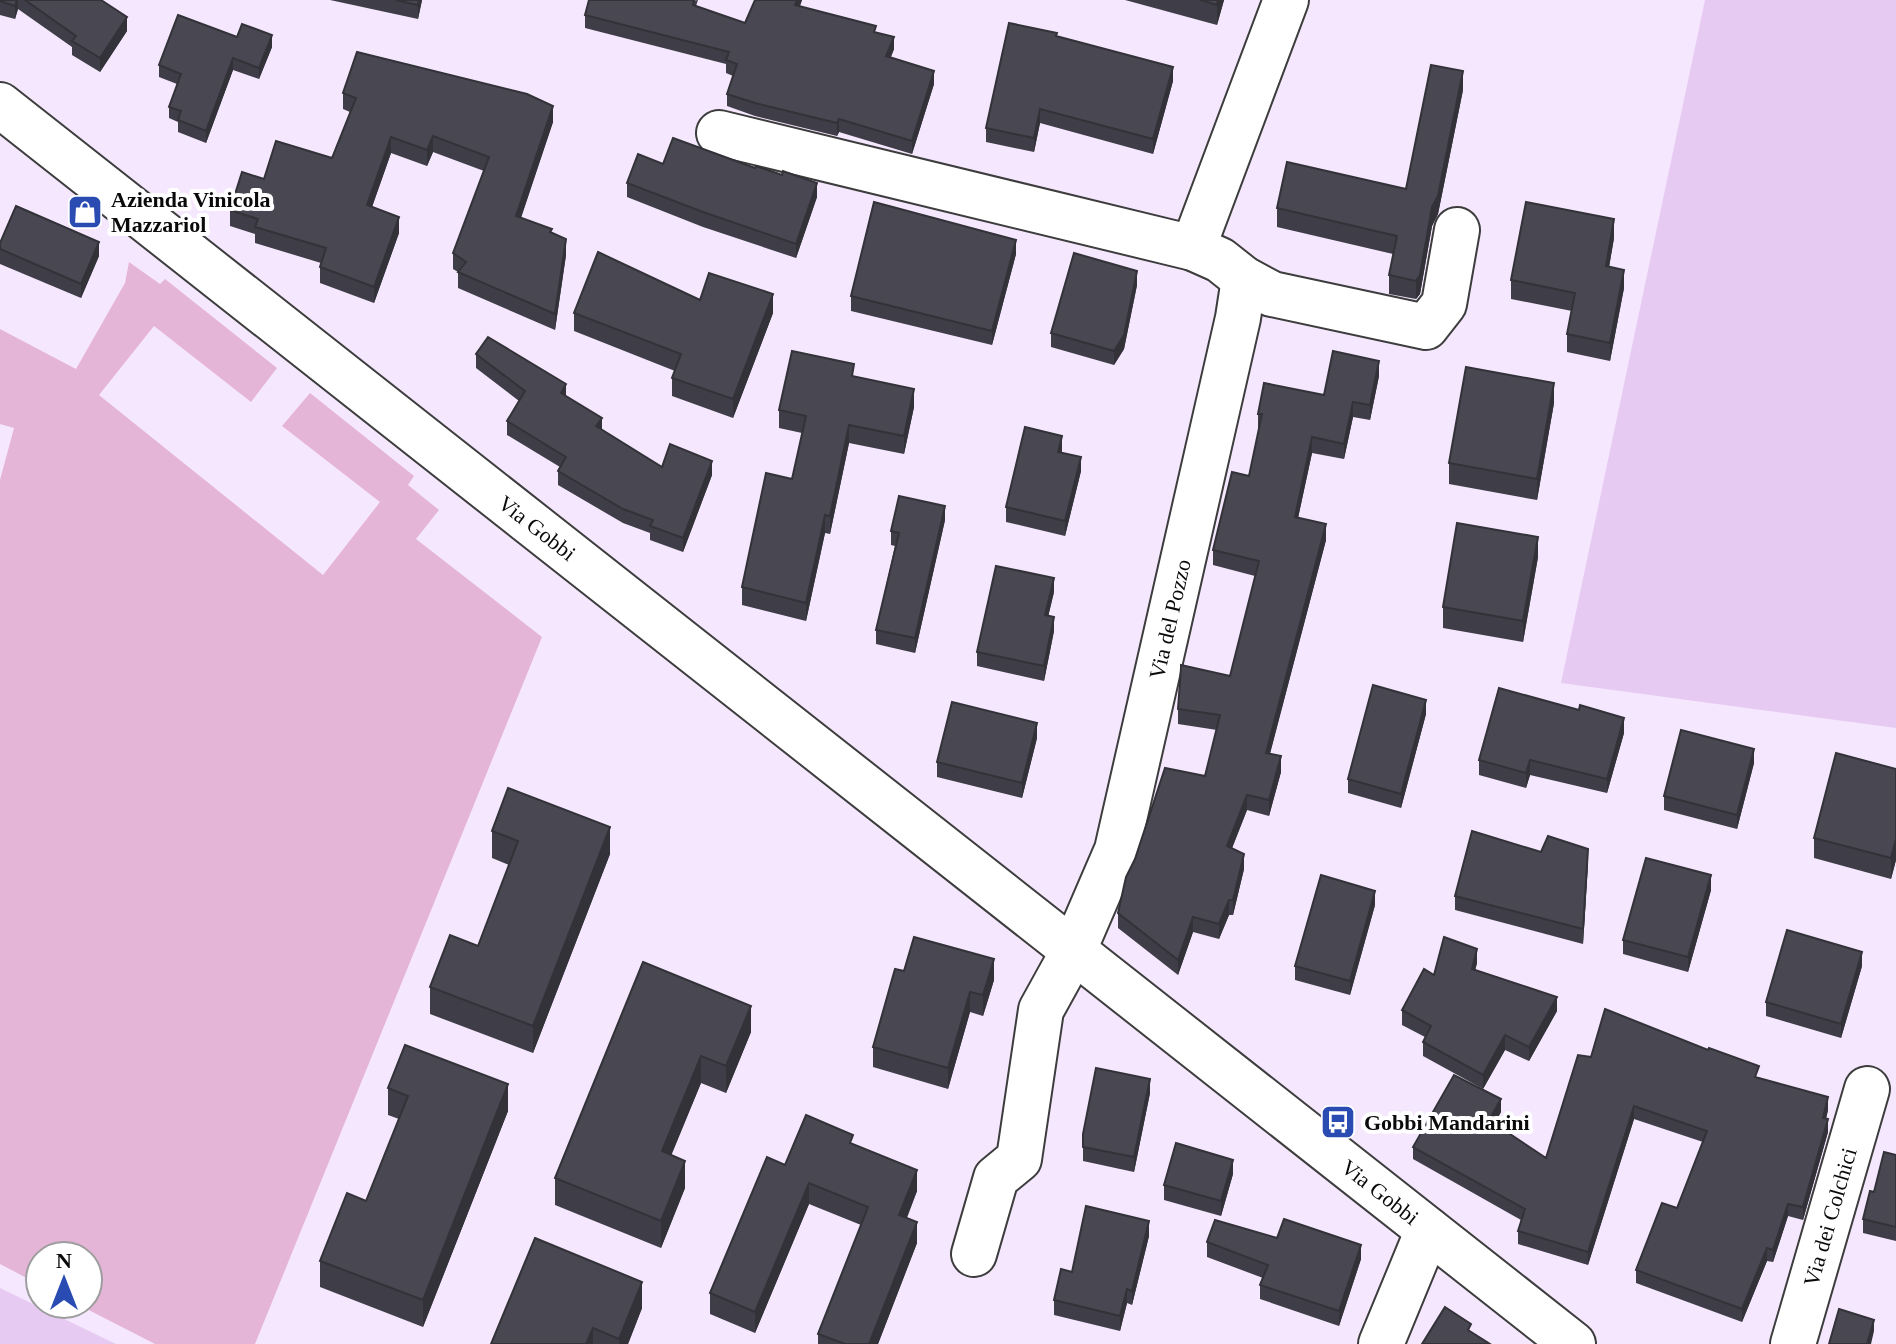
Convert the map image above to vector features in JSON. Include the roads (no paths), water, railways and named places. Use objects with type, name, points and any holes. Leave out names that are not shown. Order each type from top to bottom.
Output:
[{"type":"street","points":[[1193,248],[1286,0]]},
{"type":"street","name":"Via Gobbi","points":[[0,105],[1573,1344]]},
{"type":"street","points":[[719,133],[1193,248],[1220,260],[1244,279],[1272,294],[1426,327],[1444,304],[1457,230]]},
{"type":"street","name":"Via del Pozzo","points":[[1073,952],[1117,850],[1238,318],[1244,279]]},
{"type":"street","points":[[974,1254],[996,1178],[1019,1159],[1041,1010],[1073,952]]},
{"type":"street","name":"Via dei Colchici","points":[[1793,1344],[1867,1089]]},
{"type":"street","points":[[1381,1344],[1428,1230]]},
{"type":"place","name":"Azienda Vinicola Mazzariol","points":[[85,212]]},
{"type":"place","name":"Gobbi Mandarini","points":[[1338,1122]]}]
